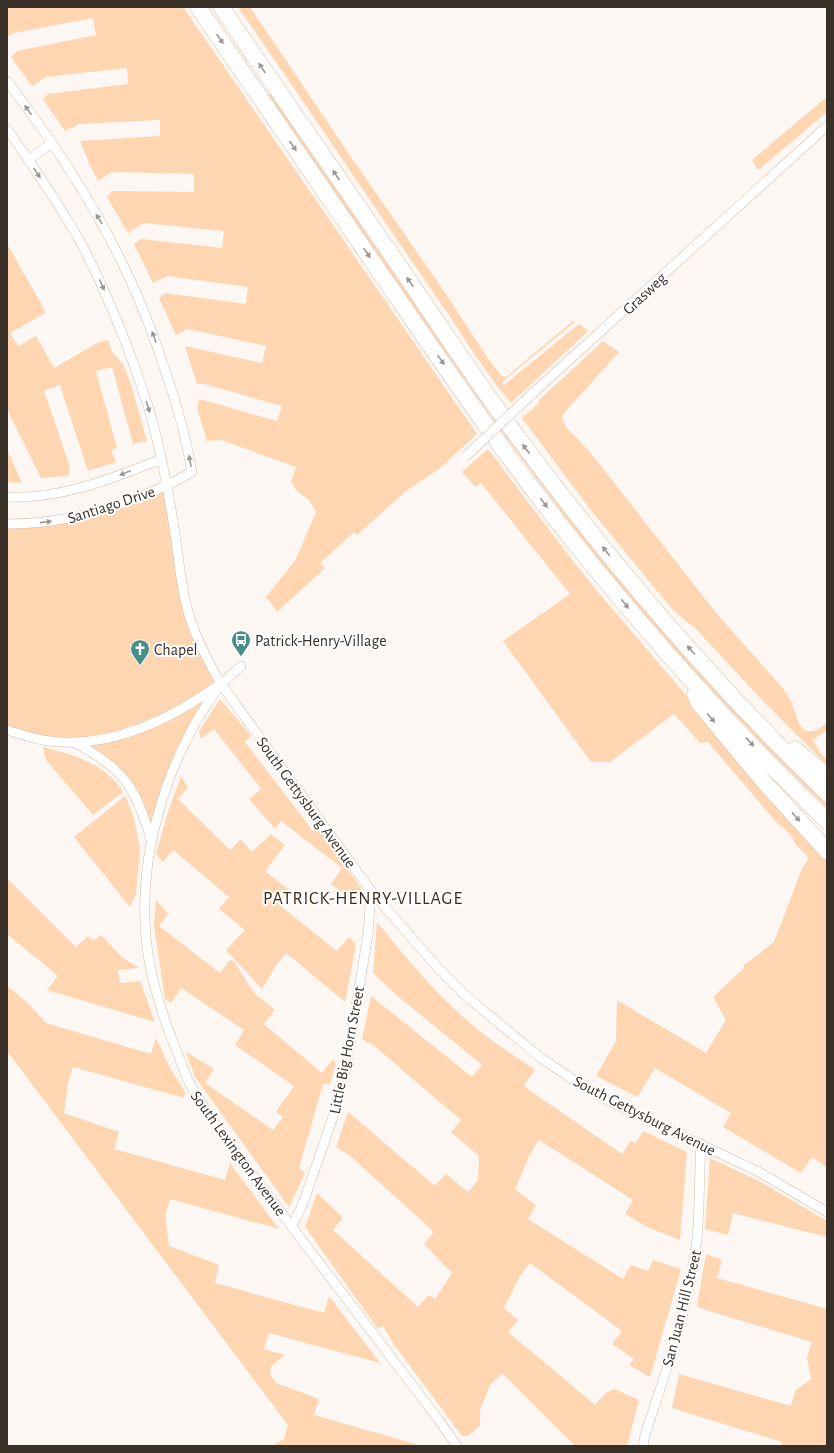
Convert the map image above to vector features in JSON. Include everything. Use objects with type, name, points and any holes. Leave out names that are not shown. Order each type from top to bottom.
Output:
[{"type":"highway","points":[[198,7],[458,385],[520,472],[632,612],[685,673],[772,766],[827,821]]},
{"type":"highway","points":[[221,7],[521,442],[621,569],[717,679],[786,753],[827,793]]},
{"type":"highway","points":[[685,673],[698,702],[765,783],[827,851]]},
{"type":"highway","points":[[717,679],[754,707],[791,746],[827,776]]},
{"type":"street","points":[[7,81],[52,143],[28,160]]},
{"type":"street","name":"Grasweg","points":[[463,459],[534,392],[827,126]]},
{"type":"street","name":"South Gettysburg Avenue","points":[[7,129],[80,243],[98,277],[127,344],[152,418],[162,459],[180,577],[190,620],[207,660],[221,684],[371,891],[438,968],[467,997],[541,1058],[581,1085],[606,1099],[761,1173],[827,1212]]},
{"type":"street","name":"Santiago Drive","points":[[7,524],[27,524],[78,517],[102,510],[167,486],[192,472],[187,442],[176,402],[151,329],[126,271],[102,224],[52,143]]},
{"type":"street","name":"Santiago Drive","points":[[7,497],[26,498],[71,491],[120,476],[162,459]]},
{"type":"street","points":[[7,730],[43,740],[72,742],[123,734],[141,728],[184,707],[221,684],[241,666]]},
{"type":"street","name":"South Lexington Avenue","points":[[221,684],[204,706],[182,748],[164,795],[152,843],[147,875],[146,928],[148,953],[155,990],[163,1019],[189,1082],[230,1145],[457,1446]]},
{"type":"street","points":[[72,742],[98,756],[111,765],[122,776],[133,790],[144,814],[152,843]]},
{"type":"street","name":"Little Big Horn Street","points":[[292,1226],[302,1206],[332,1120],[346,1068],[368,934],[371,891]]},
{"type":"street","name":"San Juan Hill Street","points":[[643,1446],[645,1435],[676,1338],[687,1296],[697,1238],[700,1144]]},
{"type":"shaded area","points":[[7,7],[183,7],[477,434],[439,469],[406,491],[357,535],[354,532],[320,563],[325,568],[277,612],[269,600],[265,598],[295,561],[316,512],[309,500],[298,492],[291,482],[296,467],[221,440],[207,441],[197,408],[199,399],[277,421],[282,406],[204,384],[197,384],[185,346],[262,363],[266,346],[188,329],[176,335],[159,298],[165,293],[246,304],[248,287],[167,276],[153,283],[134,244],[141,239],[222,248],[224,231],[143,223],[128,233],[107,197],[112,191],[194,192],[194,174],[112,172],[98,181],[80,141],[160,136],[160,120],[79,124],[65,131],[43,99],[48,94],[128,84],[127,68],[46,77],[32,86],[11,57],[17,51],[96,35],[93,18],[14,33],[7,37]]},
{"type":"shaded area","points":[[238,7],[250,7],[446,294],[489,360],[502,376],[506,377],[573,321],[575,322],[502,382],[504,385],[579,324],[588,331],[511,403],[480,362]]},
{"type":"shaded area","points":[[271,94],[465,376],[803,780],[827,804],[827,808],[720,700],[652,624],[588,546],[520,456],[413,306],[268,95]]},
{"type":"shaded area","points":[[827,97],[827,112],[758,170],[752,160]]},
{"type":"shaded area","points":[[7,244],[42,305],[45,313],[10,333],[18,346],[36,336],[54,368],[99,342],[108,340],[112,352],[123,364],[130,381],[147,441],[133,444],[112,367],[96,371],[117,448],[111,450],[116,462],[88,471],[60,385],[44,391],[70,467],[68,476],[41,478],[7,409]]},
{"type":"shaded area","points":[[603,341],[619,352],[565,412],[562,417],[566,427],[590,452],[717,614],[781,686],[790,699],[801,727],[805,730],[811,731],[818,729],[827,723],[827,730],[813,740],[821,754],[827,760],[827,765],[761,699],[696,629],[676,613],[590,509],[522,418],[539,403],[538,401]]},
{"type":"shaded area","points":[[7,449],[22,483],[7,482]]},
{"type":"shaded area","points":[[488,449],[588,580],[827,858],[827,1168],[812,1157],[801,1173],[723,1127],[731,1113],[655,1068],[637,1097],[596,1076],[616,1041],[617,1000],[706,1053],[726,1020],[713,997],[743,969],[744,965],[774,942],[801,871],[809,858],[796,845],[792,837],[777,823],[708,742],[700,743],[674,714],[610,762],[591,762],[503,641],[570,594],[481,483],[475,487],[462,472]]},
{"type":"shaded area","points":[[167,485],[185,598],[221,684],[182,748],[152,843],[133,790],[84,748],[7,730],[7,524],[80,516]]},
{"type":"shaded area","points":[[220,699],[251,736],[245,742],[313,831],[319,828],[361,888],[358,905],[331,884],[342,868],[281,821],[275,829],[249,799],[261,789],[214,729],[201,739],[199,731]]},
{"type":"shaded area","points":[[43,747],[71,755],[99,768],[114,780],[123,792],[93,815],[46,760]]},
{"type":"shaded area","points":[[181,776],[188,788],[178,799],[230,850],[241,839],[252,852],[271,834],[285,845],[265,871],[289,890],[278,904],[337,951],[349,937],[356,944],[345,1002],[286,953],[275,967],[262,989],[226,950],[245,930],[219,909],[229,897],[173,850],[163,862],[156,854],[168,812]]},
{"type":"shaded area","points":[[125,796],[134,818],[140,849],[136,894],[130,907],[74,837]]},
{"type":"shaded area","points":[[7,878],[76,947],[88,936],[93,941],[101,935],[123,958],[139,968],[118,970],[120,983],[140,981],[155,1022],[47,990],[58,976],[7,934]]},
{"type":"shaded area","points":[[156,900],[168,914],[159,926],[220,973],[229,961],[233,960],[255,994],[275,1010],[264,1024],[322,1073],[333,1059],[336,1064],[330,1084],[323,1084],[299,1168],[305,1173],[289,1207],[195,1077],[186,1052],[214,1069],[205,1083],[273,1130],[283,1117],[276,1112],[294,1086],[235,1045],[244,1030],[181,988],[171,1003],[165,999],[154,926]]},
{"type":"shaded area","points":[[377,922],[411,964],[448,1003],[482,1033],[535,1070],[524,1085],[529,1090],[622,1154],[631,1141],[636,1143],[643,1131],[687,1152],[680,1240],[647,1227],[625,1214],[633,1200],[539,1140],[530,1154],[515,1189],[536,1205],[528,1219],[623,1279],[631,1265],[648,1271],[653,1260],[681,1269],[650,1377],[629,1365],[634,1359],[612,1344],[622,1331],[530,1263],[520,1276],[504,1308],[518,1320],[508,1332],[595,1405],[606,1393],[614,1389],[639,1400],[627,1446],[575,1446],[502,1373],[490,1385],[480,1410],[480,1426],[468,1436],[462,1436],[393,1343],[383,1326],[378,1329],[305,1227],[317,1193],[343,1218],[333,1230],[418,1307],[429,1295],[435,1299],[452,1273],[424,1244],[434,1232],[349,1155],[336,1147],[348,1112],[435,1186],[446,1174],[468,1192],[478,1180],[479,1156],[451,1132],[461,1120],[373,1045],[362,1039],[371,996],[472,1077],[482,1065],[394,993],[373,973]]},
{"type":"shaded area","points":[[7,986],[28,1003],[46,1023],[151,1054],[156,1038],[170,1068],[185,1092],[184,1098],[73,1067],[68,1083],[64,1113],[119,1132],[114,1149],[225,1180],[230,1163],[279,1229],[170,1199],[165,1215],[169,1246],[219,1265],[215,1283],[324,1313],[329,1296],[380,1363],[269,1333],[264,1349],[285,1355],[271,1366],[270,1374],[276,1383],[319,1399],[314,1415],[422,1446],[272,1446],[284,1439],[288,1425],[7,1051]]},
{"type":"shaded area","points":[[710,1158],[759,1181],[827,1221],[827,1237],[733,1213],[728,1235],[705,1229]]},
{"type":"shaded area","points":[[706,1254],[722,1260],[717,1278],[827,1309],[827,1446],[781,1446],[782,1442],[672,1408],[679,1374],[791,1406],[796,1390],[811,1379],[807,1358],[812,1342],[702,1309],[697,1306]]},
{"type":"place","name":"Patrick-Henry-Village","points":[[241,657]]},
{"type":"place","name":"Chapel","points":[[140,666]]},
{"type":"district","name":"PATRICK-HENRY-VILLAGE","points":[[363,898]]}]
